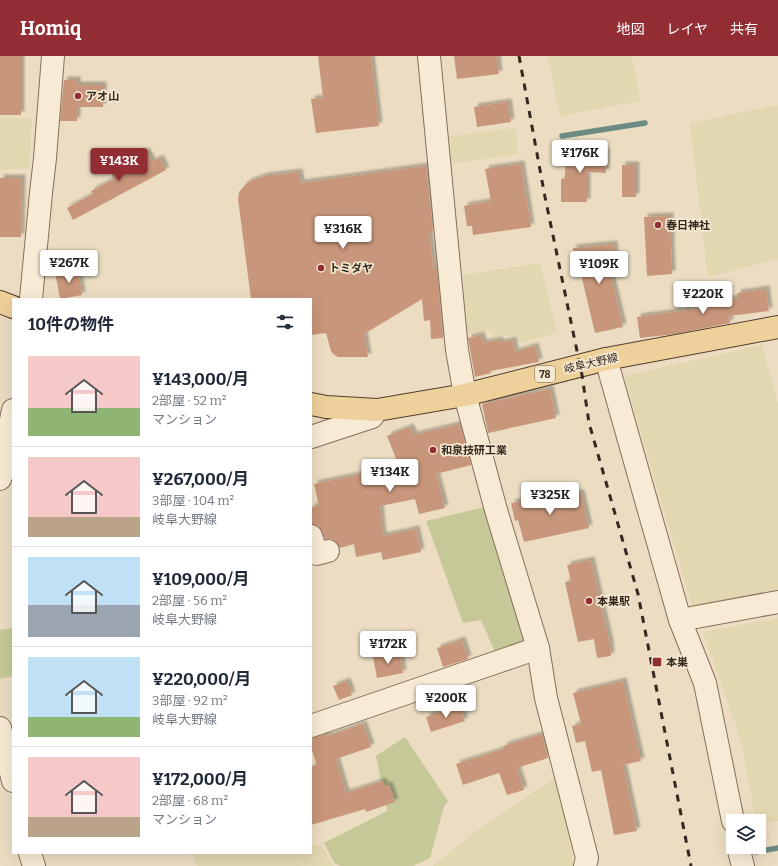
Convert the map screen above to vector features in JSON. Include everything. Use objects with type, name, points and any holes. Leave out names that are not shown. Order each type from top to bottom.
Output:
[{"type":"main road","points":[[0,302],[12,307]]},
{"type":"main road","name":"岐阜大野線","points":[[312,404],[326,407],[377,410],[465,395],[606,359],[778,327]]},
{"type":"street","points":[[31,298],[45,158],[53,56]]},
{"type":"street","points":[[429,56],[457,350],[465,395],[496,510],[538,648],[546,698],[589,863]]},
{"type":"street","points":[[606,359],[680,620],[705,684],[732,814]]},
{"type":"street","points":[[312,437],[372,417],[377,410]]},
{"type":"street","points":[[4,465],[12,416]]},
{"type":"street","points":[[312,539],[317,554],[328,551]]},
{"type":"street","points":[[680,620],[778,602]]},
{"type":"street","points":[[312,726],[538,648]]},
{"type":"street","points":[[3,728],[12,776]]},
{"type":"street","points":[[30,854],[34,866]]},
{"type":"street","points":[[739,854],[742,866]]},
{"type":"shaded area","points":[[548,56],[632,56],[640,101],[560,116]]},
{"type":"shaded area","points":[[778,105],[778,259],[708,277],[690,123]]},
{"type":"shaded area","points":[[32,118],[29,168],[0,170],[0,119]]},
{"type":"shaded area","points":[[515,128],[518,154],[448,164],[444,137]]},
{"type":"shaded area","points":[[540,263],[557,333],[520,343],[517,335],[493,337],[492,330],[466,333],[463,275]]},
{"type":"shaded area","points":[[762,345],[778,404],[778,595],[706,605],[692,605],[624,376]]},
{"type":"shaded area","points":[[778,618],[778,821],[766,823],[766,814],[755,814],[740,737],[703,632]]},
{"type":"shaded area","points":[[557,776],[567,814],[573,866],[433,866],[471,835]]},
{"type":"shaded area","points":[[312,845],[322,846],[333,866],[197,866],[191,854],[312,854]]},
{"type":"green space","points":[[489,506],[528,647],[497,657],[481,620],[463,623],[426,521]]},
{"type":"green space","points":[[12,628],[12,676],[0,679],[0,630]]},
{"type":"green space","points":[[405,737],[448,801],[444,806],[430,858],[413,866],[341,866],[334,863],[324,843],[387,811],[376,756]]},
{"type":"building","points":[[0,56],[21,56],[21,115],[0,115]]},
{"type":"building","points":[[318,56],[371,56],[379,126],[316,133],[311,99],[323,98]]},
{"type":"building","points":[[454,56],[497,56],[499,74],[457,79]]},
{"type":"building","name":"アオ山","points":[[64,80],[77,80],[77,85],[103,85],[103,107],[77,107],[77,121],[60,121]]},
{"type":"building","points":[[508,102],[511,122],[477,127],[474,107]]},
{"type":"building","points":[[146,151],[152,162],[160,158],[166,170],[73,220],[67,208],[93,194],[91,191],[114,179],[106,164],[125,154],[128,161]]},
{"type":"building","points":[[566,151],[606,152],[606,173],[587,172],[587,202],[561,202],[561,179],[565,178]]},
{"type":"building","points":[[521,164],[531,227],[473,235],[472,226],[467,226],[464,206],[491,201],[485,169]]},
{"type":"building","points":[[622,165],[636,165],[636,197],[622,197]]},
{"type":"building","name":"トミダヤ","points":[[426,166],[433,231],[429,232],[434,269],[437,269],[443,338],[431,339],[430,320],[424,321],[422,299],[364,334],[368,357],[338,357],[331,351],[326,333],[312,335],[312,298],[251,298],[238,199],[239,192],[248,182],[265,176],[299,172],[301,183]]},
{"type":"building","points":[[0,178],[22,178],[21,237],[0,237]]},
{"type":"building","points":[[670,216],[672,274],[647,276],[644,217]]},
{"type":"building","points":[[614,244],[616,267],[609,268],[623,327],[595,333],[580,270],[574,270],[573,248]]},
{"type":"building","points":[[78,269],[82,295],[60,298],[55,272]]},
{"type":"building","points":[[766,289],[769,311],[729,316],[730,323],[675,334],[640,338],[637,317],[704,308],[706,307],[705,303],[738,298],[737,293]]},
{"type":"building","points":[[481,335],[483,343],[500,340],[500,343],[513,340],[515,352],[535,346],[539,362],[490,371],[491,373],[475,377],[468,338]]},
{"type":"building","points":[[550,389],[556,418],[488,433],[482,404]]},
{"type":"building","points":[[460,424],[471,465],[436,474],[445,508],[419,514],[415,499],[380,506],[383,536],[416,529],[421,552],[383,560],[381,552],[356,557],[354,544],[340,548],[336,542],[331,539],[325,539],[319,526],[312,524],[312,507],[319,506],[314,484],[399,466],[387,436],[410,427],[414,435]]},
{"type":"building","points":[[569,491],[570,495],[581,493],[589,528],[524,542],[518,520],[515,521],[511,503]]},
{"type":"building","name":"本巣駅","points":[[591,560],[610,644],[611,656],[597,658],[594,639],[578,642],[565,582],[571,581],[567,565]]},
{"type":"building","points":[[462,640],[468,659],[443,667],[437,648]]},
{"type":"building","points":[[400,653],[403,673],[377,678],[373,657]]},
{"type":"building","points":[[347,681],[352,695],[339,700],[333,686]]},
{"type":"building","points":[[623,681],[641,761],[623,765],[637,831],[614,835],[601,770],[592,772],[585,741],[576,743],[572,726],[581,724],[573,693]]},
{"type":"building","points":[[460,705],[465,721],[431,732],[426,717]]},
{"type":"building","points":[[363,724],[371,747],[336,759],[346,793],[383,781],[385,786],[389,785],[395,802],[366,812],[365,809],[312,825],[312,766],[317,765],[312,751],[312,738],[327,734],[328,736]]},
{"type":"building","points":[[542,734],[548,758],[517,768],[524,790],[507,795],[499,773],[463,785],[456,764],[504,749],[503,746]]},
{"type":"waterway","points":[[562,136],[645,123]]},
{"type":"waterway","points":[[766,850],[778,848]]},
{"type":"railway","points":[[519,56],[545,197],[582,375],[589,423],[638,594],[691,866]]},
{"type":"place","name":"アオ山","points":[[78,96]]},
{"type":"place","name":"春日神社","points":[[658,225]]},
{"type":"place","name":"トミダヤ","points":[[321,268]]},
{"type":"place","name":"和泉技研工業","points":[[433,450]]},
{"type":"place","name":"本巣駅","points":[[589,601]]},
{"type":"place","name":"本巣","points":[[657,662]]}]
